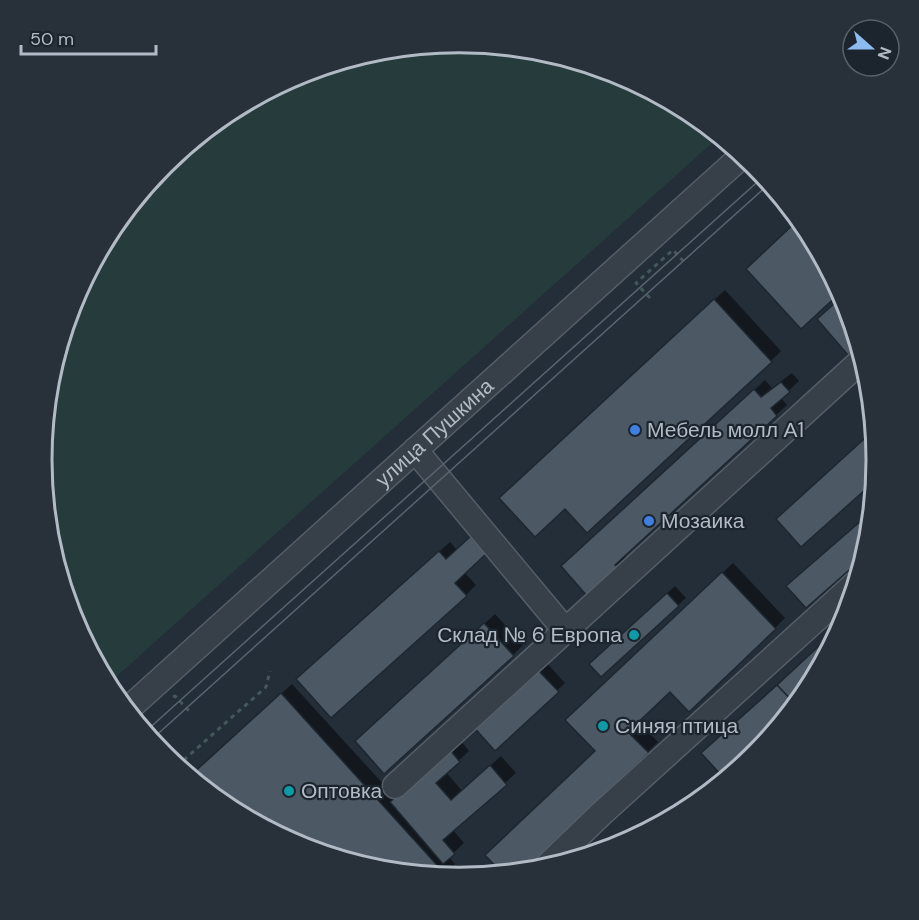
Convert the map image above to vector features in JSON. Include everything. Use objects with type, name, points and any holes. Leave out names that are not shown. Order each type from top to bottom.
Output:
[{"type":"street","name":"улица Пушкина","points":[[134,704],[736,161]]},
{"type":"street","points":[[395,786],[855,366]]},
{"type":"street","points":[[415,450],[565,630]]},
{"type":"street","points":[[559,854],[844,594]]},
{"type":"path","points":[[650,298],[636,283],[673,250],[686,264]]},
{"type":"path","points":[[184,760],[266,687],[270,671]]},
{"type":"path","points":[[175,696],[190,712]]},
{"type":"green space","points":[[460,53],[513,56],[590,75],[640,95],[686,122],[713,142],[116,677],[83,616],[60,539],[52,460],[56,407],[66,355],[83,304],[94,280],[107,256],[137,212],[191,154],[233,122],[279,95],[304,84],[380,61],[406,56]]},
{"type":"building","points":[[792,226],[812,257],[834,299],[801,329],[746,269]]},
{"type":"building","name":"Мебель молл А1","points":[[714,299],[772,362],[587,533],[565,509],[535,537],[499,498]]},
{"type":"building","points":[[835,303],[852,352],[848,355],[817,319]]},
{"type":"building","points":[[781,382],[790,392],[771,408],[777,416],[615,565],[620,570],[588,597],[561,566],[754,389],[761,397]]},
{"type":"building","points":[[866,437],[866,489],[801,547],[776,519]]},
{"type":"building","points":[[862,520],[852,567],[806,608],[786,586]]},
{"type":"building","points":[[471,536],[486,554],[455,583],[467,596],[331,718],[296,679],[439,551],[446,559]]},
{"type":"building","name":"Синяя птица","points":[[722,572],[776,629],[689,712],[670,692],[628,732],[649,753],[536,860],[495,865],[485,855],[595,751],[565,720]]},
{"type":"building","name":"Склад № 6 Европа","points":[[667,593],[679,606],[601,677],[589,664]]},
{"type":"building","points":[[484,623],[514,656],[384,774],[355,741]]},
{"type":"building","points":[[824,641],[789,698],[777,685]]},
{"type":"building","points":[[535,667],[559,692],[495,751],[472,725]]},
{"type":"building","points":[[777,685],[789,698],[747,748],[719,773],[701,753]]},
{"type":"building","name":"Оптовка","points":[[281,693],[438,866],[380,859],[304,836],[279,825],[233,798],[196,770]]},
{"type":"building","points":[[450,750],[460,762],[436,783],[451,800],[490,765],[507,785],[443,840],[455,854],[443,864],[390,802]]},
{"type":"tram line","points":[[152,726],[757,183]]},
{"type":"tram line","points":[[159,733],[763,190]]},
{"type":"place","name":"Мебель молл А1","points":[[635,430]]},
{"type":"place","name":"Мозаика","points":[[649,521]]},
{"type":"place","name":"Склад № 6 Европа","points":[[634,635]]},
{"type":"place","name":"Синяя птица","points":[[603,726]]},
{"type":"place","name":"Оптовка","points":[[289,791]]}]
